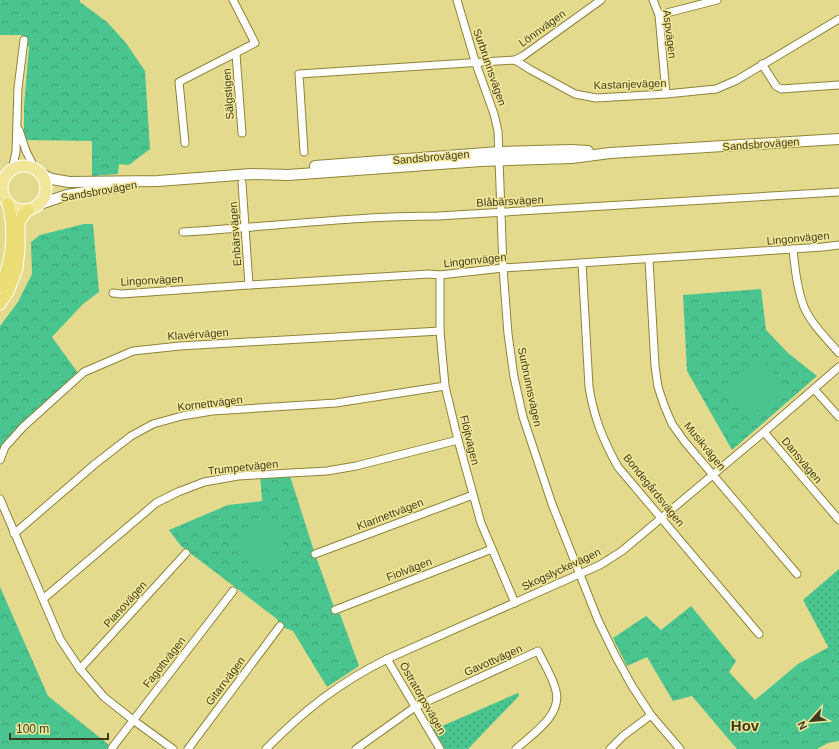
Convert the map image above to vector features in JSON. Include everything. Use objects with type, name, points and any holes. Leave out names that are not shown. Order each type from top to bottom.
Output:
[{"type":"highway","points":[[0,287],[6,275],[9,262],[12,226],[11,216],[4,203]]},
{"type":"highway","points":[[0,304],[8,292],[16,269],[19,223],[28,210]]},
{"type":"main road","name":"Sandsbrovägen","points":[[38,172],[52,179],[70,182],[158,181],[251,174],[286,168],[499,157],[570,150],[610,153],[839,139]]},
{"type":"main road","points":[[21,166],[31,167],[38,172],[46,184],[45,195],[40,204],[28,210],[18,210],[4,203],[2,187],[7,173],[21,166]]},
{"type":"main road","name":"Sandsbrovägen","points":[[40,204],[68,195],[158,181]]},
{"type":"street","name":"Sälgstigen","points":[[185,143],[180,82],[255,43],[233,0]]},
{"type":"street","name":"Surbrunnsvägen","points":[[457,0],[475,61],[494,114],[498,131],[503,268],[508,334],[514,377],[523,417],[552,504],[598,620],[632,686],[651,715],[680,749]]},
{"type":"street","name":"Lönnvägen","points":[[515,60],[601,0]]},
{"type":"street","name":"Aspvägen","points":[[653,0],[659,15],[666,94]]},
{"type":"street","points":[[659,15],[717,0]]},
{"type":"street","name":"Kastanjevägen","points":[[515,60],[575,94],[596,98],[666,94],[716,89],[736,80],[839,18]]},
{"type":"street","points":[[7,173],[16,152],[18,88],[24,40]]},
{"type":"street","name":"Sälgstigen","points":[[236,54],[242,133]]},
{"type":"street","points":[[304,152],[299,74],[475,61],[515,60]]},
{"type":"street","points":[[762,64],[776,86],[781,89],[839,85]]},
{"type":"street","points":[[18,126],[24,146],[38,172]]},
{"type":"street","name":"Enbärsvägen","points":[[242,183],[249,284]]},
{"type":"street","name":"Blåbärsvägen","points":[[183,232],[372,217],[438,216],[839,192]]},
{"type":"street","name":"Lingonvägen","points":[[113,293],[121,294],[249,284],[428,274],[440,275],[503,268],[649,260],[793,250],[839,245]]},
{"type":"street","points":[[793,250],[796,280],[804,307],[816,327],[839,354]]},
{"type":"street","name":"Musikvägen","points":[[649,260],[655,366],[658,387],[672,424],[685,442],[797,574]]},
{"type":"street","name":"Bondegårdsvägen","points":[[582,263],[589,387],[597,425],[607,447],[618,467],[759,634]]},
{"type":"street","name":"Flöjtvägen","points":[[440,275],[440,331],[445,386],[473,495],[492,549],[515,603]]},
{"type":"street","name":"Klavérvägen","points":[[0,460],[5,447],[23,427],[84,372],[133,351],[180,346],[440,331]]},
{"type":"street","name":"Skogslyckevägen","points":[[266,749],[288,726],[321,698],[387,658],[600,565],[622,551],[839,367]]},
{"type":"street","name":"Kornettvägen","points":[[14,534],[101,460],[132,436],[153,424],[182,416],[212,411],[336,403],[445,386]]},
{"type":"street","points":[[814,389],[839,417]]},
{"type":"street","name":"Dansvägen","points":[[764,432],[839,520]]},
{"type":"street","name":"Trumpetvägen","points":[[42,599],[156,503],[178,492],[204,482],[238,476],[327,471],[356,466],[458,440]]},
{"type":"street","name":"Klarinettvägen","points":[[315,554],[473,495]]},
{"type":"street","points":[[0,499],[60,639],[80,669],[104,697],[173,749]]},
{"type":"street","name":"Fiolvägen","points":[[335,610],[492,549]]},
{"type":"street","name":"Pianovägen","points":[[80,669],[186,553]]},
{"type":"street","name":"Fagottvägen","points":[[112,748],[232,591]]},
{"type":"street","name":"Gitarrvägen","points":[[188,749],[280,626]]},
{"type":"street","name":"Gavottvägen","points":[[415,707],[538,651],[555,688],[557,697],[556,706],[549,718],[516,749]]},
{"type":"street","name":"Östratorpsvägen","points":[[387,658],[440,749]]},
{"type":"street","points":[[356,749],[415,707]]},
{"type":"street","points":[[610,749],[623,736],[651,715]]},
{"type":"green space","points":[[0,0],[80,0],[80,2],[107,22],[126,43],[145,71],[150,149],[129,165],[119,164],[118,174],[92,176],[92,141],[24,140],[24,106],[29,47],[21,35],[0,35]]},
{"type":"green space","points":[[84,224],[93,224],[99,292],[83,304],[52,337],[78,373],[13,432],[0,448],[0,326],[18,302],[32,274],[31,242],[40,235]]},
{"type":"green space","points":[[761,289],[766,330],[788,353],[817,376],[732,450],[687,371],[683,295]]},
{"type":"green space","points":[[762,359],[785,387],[748,417],[726,390]]},
{"type":"green space","points":[[289,473],[335,610],[333,613],[340,614],[359,666],[327,687],[293,631],[280,626],[277,619],[181,546],[169,530],[228,505],[262,501],[260,475]]},
{"type":"green space","points":[[273,521],[288,555],[253,570],[238,536]]},
{"type":"green space","points":[[839,569],[839,667],[803,600]]},
{"type":"green space","points":[[0,587],[48,696],[114,749],[0,749]]},
{"type":"green space","points":[[691,606],[736,661],[729,672],[755,700],[798,664],[829,647],[839,667],[839,741],[828,743],[817,749],[737,749],[692,696],[673,701],[647,657],[627,666],[613,638],[646,616],[661,630]]},
{"type":"green space","points":[[518,693],[519,696],[468,749],[445,749],[433,730]]},
{"type":"district","name":"Hov","points":[[745,725]]}]
